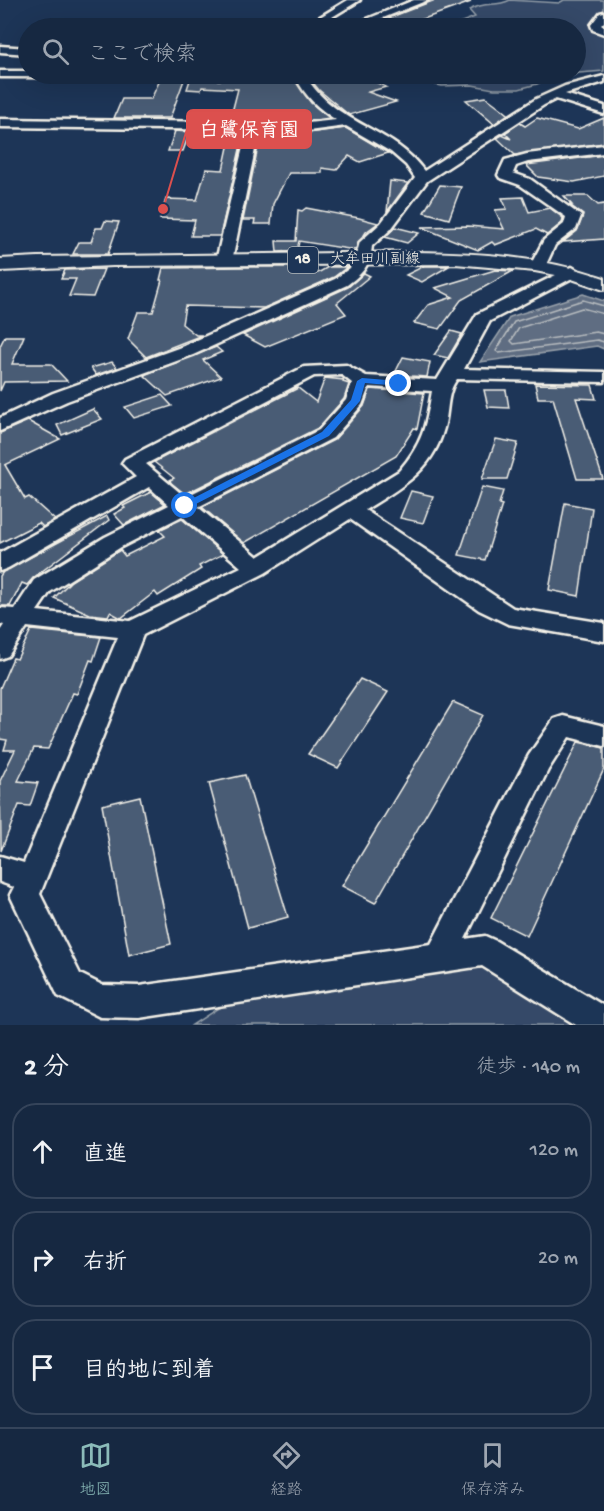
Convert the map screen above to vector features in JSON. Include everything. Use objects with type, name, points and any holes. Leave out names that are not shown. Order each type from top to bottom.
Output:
[{"type":"main road","name":"大牟田川副線","points":[[0,265],[86,262],[441,259],[538,266],[572,272],[604,284]]},
{"type":"street","points":[[324,18],[355,0]]},
{"type":"street","points":[[376,18],[423,0]]},
{"type":"street","points":[[604,15],[596,25],[604,31]]},
{"type":"street","points":[[0,43],[18,44]]},
{"type":"street","points":[[0,49],[18,50]]},
{"type":"street","points":[[0,74],[18,74]]},
{"type":"street","points":[[586,84],[604,79]]},
{"type":"street","points":[[306,84],[315,97],[345,123],[394,148],[414,164],[422,178]]},
{"type":"street","points":[[0,425],[60,397],[187,351],[341,282],[356,271],[363,260],[365,245],[386,226],[422,178],[540,102],[569,88],[585,84]]},
{"type":"street","points":[[555,95],[604,110]]},
{"type":"street","points":[[0,123],[308,127],[345,123]]},
{"type":"street","points":[[224,261],[254,126]]},
{"type":"street","points":[[538,266],[549,243],[571,226],[574,216],[525,182],[505,175],[510,163],[527,158],[604,149]]},
{"type":"street","points":[[11,618],[133,630],[257,568],[406,475],[424,454],[435,428],[447,380],[483,318],[572,272]]},
{"type":"street","points":[[257,568],[132,463],[310,371],[346,370],[362,381],[604,377]]},
{"type":"street","points":[[0,650],[11,618],[42,586],[113,542],[326,434],[355,401],[362,381]]},
{"type":"street","points":[[0,563],[150,478]]},
{"type":"street","points":[[350,509],[487,604],[508,616],[604,632]]},
{"type":"street","points":[[133,630],[25,895],[69,985],[100,1000],[139,1002],[484,951],[604,1024]]},
{"type":"street","points":[[441,956],[538,763],[563,726],[604,736]]},
{"type":"street","points":[[0,870],[31,879]]},
{"type":"shaded area","points":[[510,0],[559,3],[564,0],[604,0],[604,71],[586,72],[586,18],[472,18],[475,17],[469,10]]},
{"type":"shaded area","points":[[432,84],[537,84],[519,89],[494,89],[472,85]]},
{"type":"shaded area","points":[[409,956],[560,981],[604,1017],[604,1025],[192,1025],[229,1001]]},
{"type":"water","points":[[583,294],[604,301],[604,349],[597,346],[480,362],[510,317]]},
{"type":"building","points":[[435,0],[471,2],[426,18],[389,18]]},
{"type":"building","points":[[158,84],[183,84],[170,118],[114,118],[122,99],[151,99]]},
{"type":"building","points":[[189,84],[298,84],[311,103],[330,118],[308,121],[230,120],[238,89],[202,87],[201,90],[187,89]]},
{"type":"building","points":[[314,84],[380,84],[386,87],[368,92],[396,102],[349,115]]},
{"type":"building","points":[[486,97],[508,114],[494,124],[466,100]]},
{"type":"building","points":[[537,118],[578,129],[604,118],[604,143],[515,155],[497,138],[502,135],[511,139],[505,133],[520,123],[525,126]]},
{"type":"building","points":[[346,128],[388,153],[360,162],[349,156],[336,170],[322,168],[322,173],[289,173],[273,204],[271,224],[254,224],[255,220],[243,220],[261,132],[308,133]]},
{"type":"building","points":[[175,131],[190,132],[183,151],[168,151]]},
{"type":"building","points":[[227,132],[244,132],[220,236],[191,236],[195,220],[160,219],[166,199],[197,200],[206,169],[223,170],[230,138],[225,138]]},
{"type":"building","points":[[604,155],[604,176],[574,182],[538,177],[526,165]]},
{"type":"building","points":[[390,181],[408,183],[387,212]]},
{"type":"building","points":[[440,185],[461,187],[449,219],[424,212]]},
{"type":"building","points":[[564,196],[588,196],[598,205],[604,204],[604,239],[563,242],[577,231],[583,215],[570,205],[572,205]]},
{"type":"building","points":[[523,197],[529,212],[550,208],[563,218],[562,223],[547,235],[536,229],[495,245],[492,242],[478,250],[421,227],[468,226],[504,229],[495,210],[507,209],[502,198]]},
{"type":"building","points":[[306,208],[378,223],[366,232],[355,250],[299,241],[297,251],[277,252],[276,241],[296,241],[298,210],[302,211]]},
{"type":"building","points":[[105,221],[119,222],[108,254],[73,254],[79,242],[91,242],[96,228],[102,228]]},
{"type":"building","points":[[395,227],[419,233],[407,243],[385,237]]},
{"type":"building","points":[[424,266],[449,266],[422,282],[406,275]]},
{"type":"building","points":[[302,267],[318,273],[328,267],[347,267],[334,277],[264,308],[185,306],[182,324],[196,335],[202,335],[146,357],[128,339],[138,312],[153,312],[163,268]]},
{"type":"building","points":[[104,269],[93,297],[69,296],[76,279],[61,279],[65,270]]},
{"type":"building","points":[[495,270],[513,271],[461,300],[440,329],[414,323],[428,305],[453,297],[435,288]]},
{"type":"building","points":[[364,273],[370,276],[337,303],[346,314],[265,347],[243,335],[348,287]]},
{"type":"building","points":[[451,331],[462,334],[448,358],[434,355]]},
{"type":"building","points":[[5,336],[24,336],[12,364],[51,364],[67,381],[4,382],[0,391],[0,346]]},
{"type":"building","points":[[216,347],[222,352],[203,360],[221,377],[167,396],[144,375]]},
{"type":"building","points":[[403,357],[430,362],[427,377],[394,375]]},
{"type":"building","points":[[112,362],[117,368],[96,375],[91,368]]},
{"type":"building","points":[[325,378],[344,380],[343,382],[349,384],[344,399],[318,428],[185,494],[171,483],[170,480],[174,478],[154,462],[298,388],[316,402]]},
{"type":"building","points":[[535,384],[592,385],[596,399],[576,398],[603,479],[577,479],[553,398],[538,398]]},
{"type":"building","points":[[370,389],[424,393],[417,429],[414,428],[396,456],[244,543],[202,507],[334,440],[364,406]]},
{"type":"building","points":[[484,390],[506,390],[509,408],[488,407]]},
{"type":"building","points":[[162,395],[172,406],[134,418],[125,407]]},
{"type":"building","points":[[93,409],[102,419],[62,435],[57,425]]},
{"type":"building","points":[[28,421],[60,439],[5,465],[25,499],[29,497],[55,520],[43,527],[39,523],[0,543],[0,433]]},
{"type":"building","points":[[496,439],[518,443],[507,479],[482,479]]},
{"type":"building","points":[[482,487],[503,491],[499,504],[502,505],[485,560],[459,555]]},
{"type":"building","points":[[411,491],[433,496],[423,523],[400,518]]},
{"type":"building","points":[[151,492],[165,504],[124,525],[114,514],[125,508],[123,506]]},
{"type":"building","points":[[565,503],[592,508],[579,596],[549,590]]},
{"type":"building","points":[[107,516],[109,520],[27,585],[22,583],[10,606],[0,606],[0,576],[3,572]]},
{"type":"building","points":[[182,519],[223,554],[199,566],[201,569],[158,596],[155,592],[121,618],[110,612],[108,616],[90,614],[54,598],[71,581],[120,550],[125,556],[165,536],[159,530]]},
{"type":"building","points":[[31,630],[101,637],[93,661],[90,660],[77,694],[73,693],[48,749],[34,748],[18,781],[38,783],[30,806],[19,805],[1,851],[0,781],[15,750],[4,750],[7,740],[0,739],[0,688],[13,658],[17,659]]},
{"type":"building","points":[[360,679],[388,692],[338,768],[308,754]]},
{"type":"building","points":[[453,702],[483,715],[375,903],[342,886]]},
{"type":"building","points":[[578,742],[604,748],[604,769],[527,936],[491,918]]},
{"type":"building","points":[[245,775],[288,917],[248,928],[209,783]]},
{"type":"building","points":[[140,796],[171,944],[129,955],[102,805]]},
{"type":"place","name":"白鷺保育園","points":[[163,209]]},
{"type":"route","points":[[185,506],[326,434],[347,413],[355,401],[362,381],[399,384]]}]
